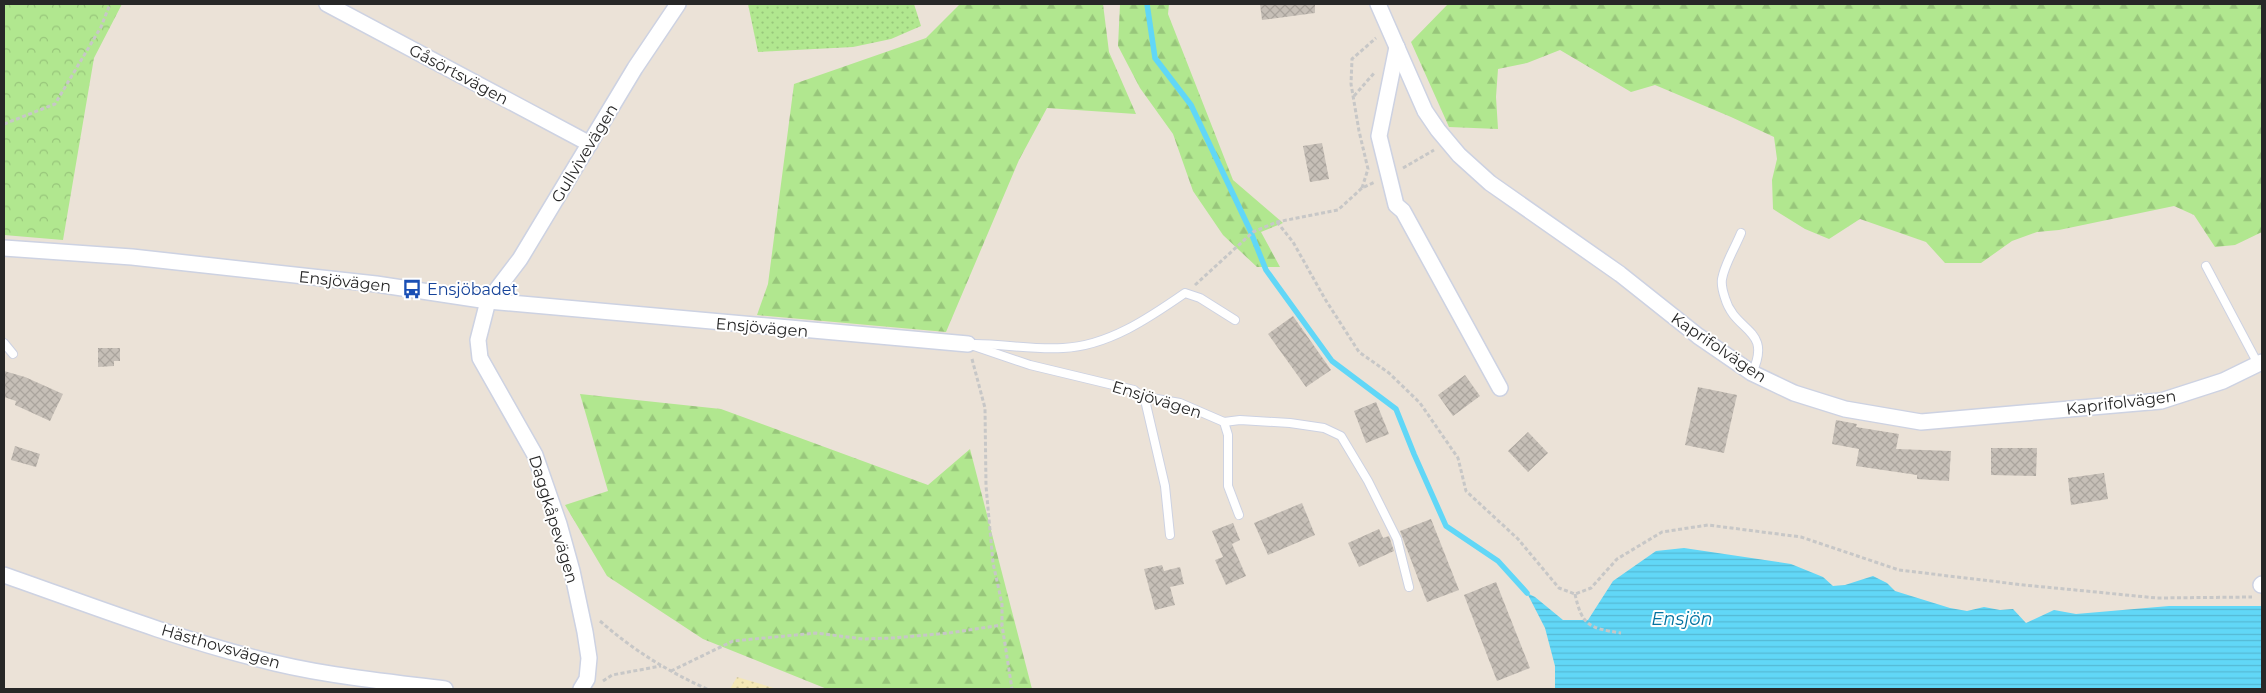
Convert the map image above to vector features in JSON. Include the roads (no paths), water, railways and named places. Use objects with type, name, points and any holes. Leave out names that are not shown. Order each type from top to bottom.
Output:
[{"type":"street","name":"Gåsörtsvägen","points":[[327,4],[590,144]]},
{"type":"street","name":"Gullvivevägen","points":[[488,301],[520,258],[635,68],[678,4]]},
{"type":"street","name":"Kaprifolvägen","points":[[1378,4],[1425,111],[1448,141],[1490,184],[1620,274],[1698,336],[1752,373],[1794,393],[1845,409],[1921,422],[2161,401],[2223,381],[2260,363]]},
{"type":"street","points":[[1397,47],[1379,136],[1396,205],[1403,211],[1500,388]]},
{"type":"street","name":"Ensjövägen","points":[[4,248],[132,257],[385,286],[488,301],[968,344]]},
{"type":"street","name":"Daggkåpevägen","points":[[488,301],[478,340],[480,358],[536,455],[572,570],[589,658],[587,679],[581,689]]},
{"type":"street","name":"Hästhovsvägen","points":[[4,575],[116,616],[256,659],[347,678],[445,689]]},
{"type":"lane","points":[[1741,233],[1722,281],[1727,305],[1733,316],[1755,336],[1759,358],[1752,373]]},
{"type":"lane","points":[[2206,266],[2260,363]]},
{"type":"lane","points":[[968,344],[1064,348],[1088,344],[1132,326],[1185,293],[1200,298],[1235,320]]},
{"type":"lane","points":[[4,343],[13,354]]},
{"type":"lane","name":"Ensjövägen","points":[[968,344],[1030,365],[1134,390],[1140,396],[1180,403],[1224,422],[1240,420],[1290,423],[1324,428],[1340,436],[1368,480],[1397,539],[1409,587]]},
{"type":"lane","points":[[1140,396],[1145,400],[1165,486],[1170,535]]},
{"type":"lane","points":[[1224,422],[1228,435],[1228,486],[1240,515]]},
{"type":"water","name":"Ensjön","points":[[1684,548],[1791,564],[1823,577],[1833,586],[1845,585],[1873,576],[1887,583],[1895,591],[1950,608],[1967,611],[1984,607],[2000,610],[2013,609],[2026,623],[2054,610],[2076,614],[2169,606],[2262,606],[2262,689],[1555,689],[1555,666],[1545,628],[1527,593],[1535,597],[1563,620],[1588,620],[1613,581],[1656,551]]},
{"type":"waterway","points":[[1147,4],[1155,58],[1191,105],[1250,230],[1266,270],[1332,361],[1396,409],[1446,526],[1498,561],[1527,593]]},
{"type":"place","name":"Ensjöbadet","points":[[412,289]]}]
